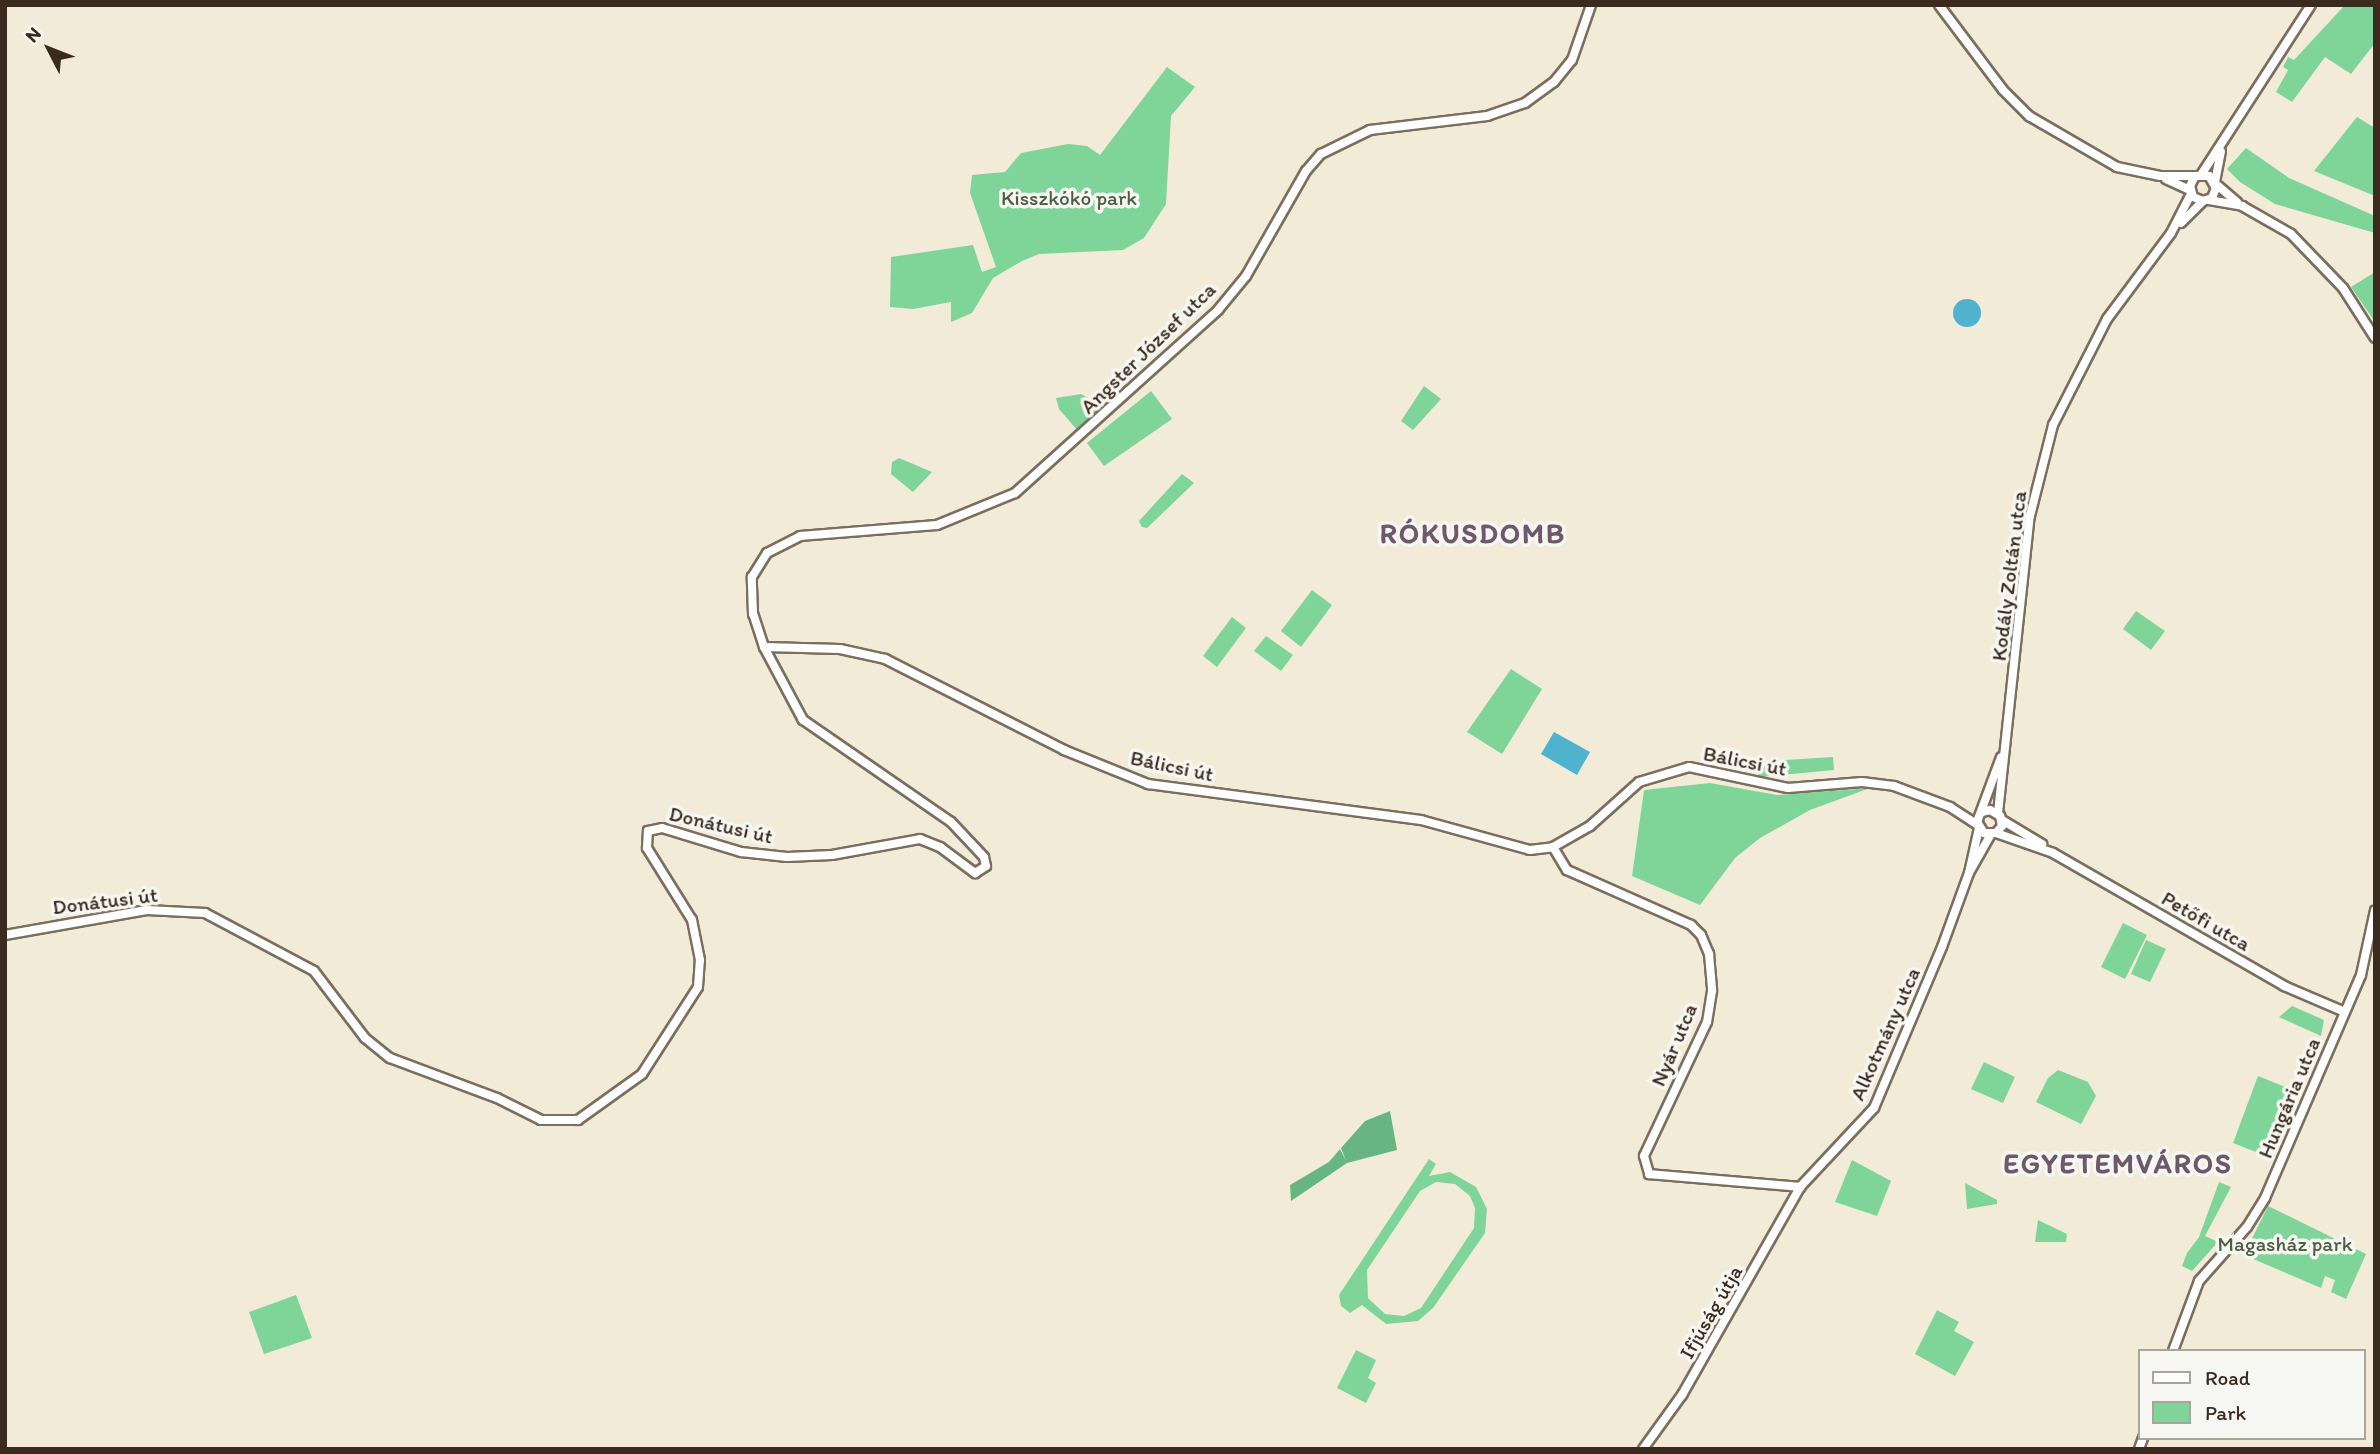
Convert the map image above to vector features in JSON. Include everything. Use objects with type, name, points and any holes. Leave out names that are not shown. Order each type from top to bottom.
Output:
[{"type":"street","name":"Angster József utca","points":[[764,647],[750,592],[755,568],[766,553],[800,536],[937,525],[1015,493],[1218,310],[1246,276],[1306,171],[1321,154],[1370,130],[1487,116],[1525,103],[1553,82],[1572,60],[1591,5]]},
{"type":"street","points":[[1940,5],[2018,106],[2117,167],[2160,176],[2197,176],[2215,183],[2242,206],[2291,234],[2343,288],[2375,338]]},
{"type":"street","name":"Kodály Zoltán utca","points":[[2171,233],[2197,176],[2224,142],[2311,5]]},
{"type":"street","points":[[2206,201],[2215,183],[2224,142]]},
{"type":"street","points":[[2160,176],[2206,201],[2242,206]]},
{"type":"street","name":"Kodály Zoltán utca","points":[[1994,833],[2000,816],[2030,516],[2053,425],[2107,318],[2171,233],[2206,201]]},
{"type":"street","name":"Bálicsi út","points":[[764,647],[840,649],[885,659],[1064,750],[1148,784],[1421,820],[1530,850],[1553,847],[1590,826],[1639,782],[1684,768],[1788,788],[1876,783],[1950,807],[2000,816]]},
{"type":"street","name":"Donátusi út","points":[[5,935],[147,910],[205,913],[314,971],[365,1038],[390,1058],[497,1098],[541,1120],[578,1120],[642,1074],[698,987],[700,960],[692,920],[647,848],[648,831],[662,828],[741,852],[787,857],[862,851],[919,839],[940,847],[975,873],[986,866],[984,858],[951,822],[803,720],[764,647]]},
{"type":"street","name":"Kodály Zoltán utca","points":[[1978,827],[2005,748]]},
{"type":"street","name":"Bálicsi út","points":[[1950,807],[1978,827],[1994,833]]},
{"type":"street","name":"Petőfi utca","points":[[2000,816],[2053,853],[2284,986],[2345,1012]]},
{"type":"street","name":"Alkotmány utca","points":[[1969,873],[1978,827]]},
{"type":"street","name":"Petőfi utca","points":[[1994,833],[2053,853]]},
{"type":"street","name":"Alkotmány utca","points":[[1800,1187],[1874,1108],[1969,873],[1994,833]]},
{"type":"street","name":"Nyár utca","points":[[1553,847],[1567,870],[1657,906],[1701,935],[1709,954],[1713,991],[1707,1022],[1644,1156],[1649,1174],[1800,1187]]},
{"type":"street","name":"Hungária utca","points":[[2174,1349],[2199,1281],[2260,1208],[2361,975],[2375,910]]},
{"type":"street","name":"Ifjúság útja","points":[[1643,1449],[1695,1374],[1800,1187]]},
{"type":"green space","points":[[2345,5],[2375,5],[2375,43],[2351,74],[2325,57],[2292,102],[2276,92],[2288,70],[2283,67],[2288,57],[2294,60]]},
{"type":"green space","name":"Kisszkókó park","points":[[1167,67],[1195,87],[1171,116],[1166,204],[1144,238],[1123,250],[1039,254],[1022,261],[993,278],[972,313],[951,322],[951,302],[913,309],[890,307],[891,257],[973,245],[982,272],[996,267],[970,193],[972,175],[1005,172],[1021,153],[1068,144],[1087,146],[1100,155]]},
{"type":"green space","points":[[2357,117],[2375,128],[2375,196],[2314,171]]},
{"type":"green space","points":[[2246,148],[2289,178],[2375,216],[2375,233],[2275,204],[2240,182],[2227,169]]},
{"type":"green space","points":[[2375,272],[2375,322],[2351,287]]},
{"type":"green space","points":[[1424,386],[1441,399],[1413,430],[1401,421]]},
{"type":"green space","points":[[1151,391],[1172,419],[1104,466],[1087,443]]},
{"type":"green space","points":[[1081,394],[1102,405],[1078,431],[1059,409],[1056,398]]},
{"type":"green space","points":[[899,458],[932,472],[913,492],[891,474],[892,462]]},
{"type":"green space","points":[[1182,474],[1194,483],[1147,528],[1142,527],[1139,521]]},
{"type":"green space","points":[[1312,590],[1332,605],[1301,647],[1281,631]]},
{"type":"green space","points":[[2136,611],[2165,631],[2151,650],[2123,629]]},
{"type":"green space","points":[[1232,617],[1246,628],[1217,667],[1203,656]]},
{"type":"green space","points":[[1266,636],[1293,655],[1281,671],[1254,651]]},
{"type":"green space","points":[[1511,669],[1542,689],[1502,754],[1467,732]]},
{"type":"green space","points":[[1833,757],[1834,770],[1759,777],[1755,762]]},
{"type":"green space","points":[[1710,783],[1777,795],[1870,788],[1810,810],[1760,838],[1735,858],[1700,905],[1632,876],[1644,790]]},
{"type":"green space","points":[[2123,923],[2147,935],[2125,979],[2101,967]]},
{"type":"green space","points":[[2146,940],[2166,949],[2150,982],[2131,974]]},
{"type":"green space","points":[[2292,1006],[2324,1020],[2321,1036],[2279,1017]]},
{"type":"green space","points":[[1984,1062],[2015,1077],[2003,1103],[1971,1089]]},
{"type":"green space","points":[[2058,1070],[2088,1082],[2096,1096],[2081,1124],[2036,1102],[2048,1078]]},
{"type":"green space","points":[[2258,1076],[2298,1092],[2271,1158],[2233,1143]]},
{"type":"green space","points":[[1390,1111],[1397,1150],[1347,1163],[1291,1201],[1290,1185],[1329,1162],[1340,1149],[1346,1161],[1341,1148],[1365,1121]]},
{"type":"green space","points":[[1429,1159],[1436,1164],[1429,1176],[1450,1172],[1476,1187],[1487,1209],[1485,1233],[1433,1308],[1418,1321],[1386,1324],[1362,1305],[1350,1313],[1341,1306],[1339,1295]],"holes":[[[1436,1182],[1455,1184],[1470,1196],[1475,1208],[1474,1228],[1421,1308],[1404,1316],[1385,1314],[1368,1298],[1367,1270],[1420,1191]]]},
{"type":"green space","points":[[1852,1160],[1891,1181],[1877,1216],[1835,1202]]},
{"type":"green space","points":[[2219,1182],[2231,1187],[2205,1236],[2218,1242],[2192,1271],[2182,1266],[2187,1253],[2199,1237]]},
{"type":"green space","points":[[1965,1183],[1997,1200],[1997,1204],[1967,1209]]},
{"type":"green space","name":"Magasház park","points":[[2268,1206],[2366,1254],[2346,1299],[2331,1292],[2335,1280],[2325,1276],[2321,1288],[2244,1255]]},
{"type":"green space","points":[[2038,1220],[2067,1234],[2066,1242],[2035,1242]]},
{"type":"green space","points":[[296,1295],[312,1338],[264,1354],[249,1312]]},
{"type":"green space","points":[[1937,1310],[1959,1322],[1954,1331],[1974,1342],[1955,1376],[1915,1354]]},
{"type":"green space","points":[[1356,1350],[1376,1360],[1368,1378],[1376,1383],[1366,1403],[1337,1388]]},
{"type":"water","points":[[1967,299],[1977,303],[1981,313],[1977,323],[1967,327],[1957,323],[1953,313],[1957,303]]},
{"type":"water","points":[[1554,732],[1590,752],[1577,775],[1541,754]]},
{"type":"district","name":"RÓKUSDOMB","points":[[1473,533]]},
{"type":"district","name":"EGYETEMVÁROS","points":[[2118,1163]]}]
